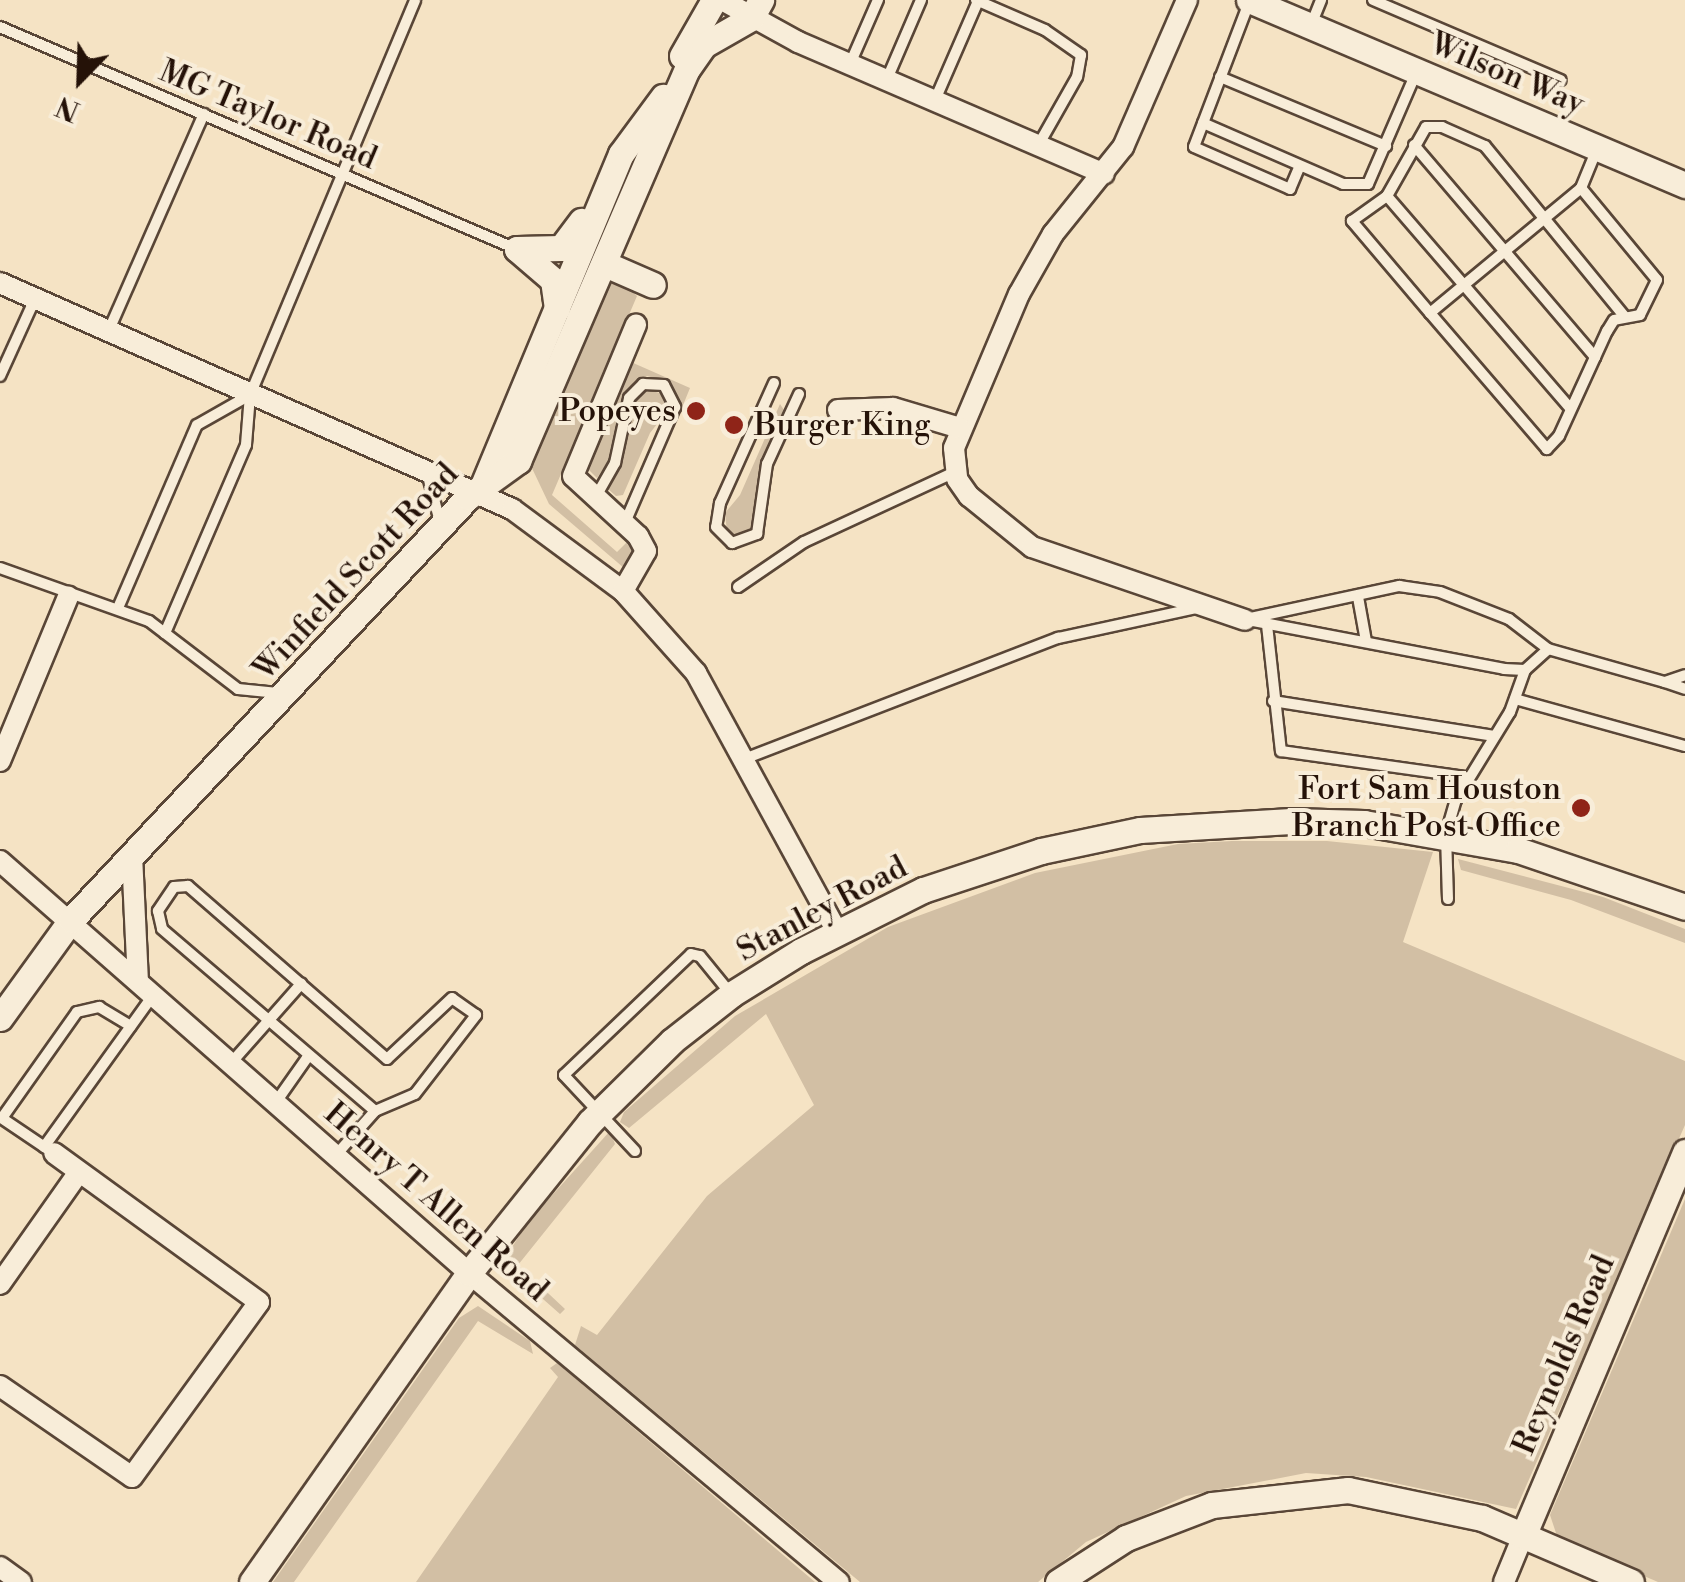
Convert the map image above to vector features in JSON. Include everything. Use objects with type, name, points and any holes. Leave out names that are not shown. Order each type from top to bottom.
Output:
[{"type":"street","points":[[718,0],[756,9],[850,64],[1104,174]]},
{"type":"street","name":"Winfield Scott Road","points":[[0,1018],[71,920],[287,694],[468,496],[479,494],[622,154],[657,109],[718,0]]},
{"type":"street","points":[[1187,0],[1123,147],[1053,234],[1019,294],[960,428],[956,472],[982,511],[1032,547],[1245,620]]},
{"type":"street","name":"Wilson Way","points":[[1250,0],[1685,185]]},
{"type":"street","points":[[479,494],[506,474],[535,433],[688,68],[718,32],[756,9]]},
{"type":"street","points":[[517,249],[549,251],[571,241],[602,172],[622,154]]},
{"type":"street","points":[[517,249],[553,280],[557,308]]},
{"type":"street","points":[[606,264],[653,285]]},
{"type":"street","points":[[0,283],[512,508],[623,591],[677,645],[838,933]]},
{"type":"street","points":[[623,591],[646,552],[573,476],[636,325]]},
{"type":"street","points":[[838,410],[893,408],[960,428]]},
{"type":"street","points":[[0,761],[68,597]]},
{"type":"street","name":"Stanley Road","points":[[252,1582],[469,1273],[600,1113],[672,1041],[732,994],[923,890],[1041,851],[1140,830],[1290,821],[1446,834],[1545,858],[1685,907]]},
{"type":"street","points":[[132,855],[146,987]]},
{"type":"street","name":"Henry T Allen Road","points":[[0,861],[469,1273],[839,1582]]},
{"type":"street","points":[[0,1386],[132,1478],[260,1302],[49,1150]]},
{"type":"street","name":"Reynolds Road","points":[[1504,1582],[1685,1152]]},
{"type":"street","points":[[0,1284],[79,1172]]},
{"type":"street","points":[[1058,1582],[1169,1519],[1302,1490],[1394,1494],[1523,1536],[1631,1582]]},
{"type":"street","points":[[0,1568],[20,1582]]},
{"type":"lane","points":[[165,634],[246,445],[250,395],[415,0]]},
{"type":"lane","points":[[850,64],[878,0]]},
{"type":"lane","points":[[887,80],[921,0]]},
{"type":"lane","points":[[935,100],[977,0],[1045,30],[1081,54],[1077,76],[1039,144]]},
{"type":"lane","points":[[1250,0],[1194,148],[1290,190],[1300,166]]},
{"type":"lane","points":[[1311,26],[1321,0]]},
{"type":"lane","points":[[1373,0],[1560,80]]},
{"type":"lane","name":"MG Taylor Road","points":[[0,27],[517,249]]},
{"type":"lane","points":[[1203,122],[1343,184],[1368,184],[1417,71]]},
{"type":"lane","points":[[1220,77],[1386,146]]},
{"type":"lane","points":[[108,330],[204,114]]},
{"type":"lane","points":[[1581,188],[1657,280],[1640,316],[1614,320],[1555,444],[1536,444],[1352,221],[1387,196],[1426,128],[1442,127],[1485,146],[1625,316]]},
{"type":"lane","points":[[1414,144],[1595,357]]},
{"type":"lane","points":[[1430,312],[1581,188],[1598,148]]},
{"type":"lane","points":[[1387,196],[1466,283],[1571,410]]},
{"type":"lane","points":[[0,376],[35,298]]},
{"type":"lane","points":[[594,501],[615,464],[629,398],[642,384],[664,385],[676,407],[624,525]]},
{"type":"lane","points":[[774,384],[720,502],[716,526],[732,544],[758,534],[767,464],[799,394]]},
{"type":"lane","points":[[118,608],[197,426],[250,395]]},
{"type":"lane","points":[[423,466],[436,490],[440,526]]},
{"type":"lane","points":[[738,587],[804,542],[956,472]]},
{"type":"lane","points":[[0,568],[68,597],[83,593],[118,608],[165,634],[238,689],[287,694]]},
{"type":"lane","points":[[1245,620],[1399,586],[1440,592],[1508,618],[1548,649],[1685,689]]},
{"type":"lane","points":[[1358,596],[1366,641]]},
{"type":"lane","points":[[744,759],[1058,638],[1204,606]]},
{"type":"lane","points":[[1245,620],[1525,670]]},
{"type":"lane","points":[[1266,625],[1281,751],[1290,756],[1464,777]]},
{"type":"lane","points":[[1448,898],[1446,834],[1464,777],[1494,736],[1515,699],[1525,670],[1548,649]]},
{"type":"lane","points":[[1665,682],[1685,675]]},
{"type":"lane","points":[[1515,699],[1685,746]]},
{"type":"lane","points":[[1273,702],[1494,736]]},
{"type":"lane","points":[[336,1155],[374,1111],[415,1094],[476,1015],[452,998],[386,1060],[188,886],[174,886],[158,911],[162,929],[374,1111]]},
{"type":"lane","points":[[635,1151],[564,1075],[691,954],[700,956],[732,994]]},
{"type":"lane","points":[[232,1062],[300,984]]},
{"type":"lane","points":[[132,1026],[99,1007],[77,1012],[1,1118],[49,1150],[132,1026],[146,987]]},
{"type":"lane","points":[[276,1102],[309,1055]]},
{"type":"shaded area","points":[[616,278],[637,296],[552,495],[617,552],[627,542],[635,547],[624,568],[549,504],[530,464],[606,281]]},
{"type":"shaded area","points":[[631,362],[690,388],[681,410],[669,382],[647,376],[634,382],[620,406],[613,454],[597,478],[586,467]]},
{"type":"shaded area","points":[[644,389],[664,394],[668,410],[650,433],[623,495],[616,496],[608,489],[624,455],[631,407]]},
{"type":"shaded area","points":[[780,404],[784,410],[761,466],[753,527],[737,538],[727,532],[725,513],[740,495]]},
{"type":"shaded area","points":[[1327,841],[1433,852],[1403,942],[1685,1061],[1685,1125],[1516,1509],[1366,1477],[1306,1473],[1186,1496],[1086,1542],[1038,1582],[860,1582],[575,1345],[581,1326],[597,1335],[707,1196],[814,1105],[766,1014],[629,1128],[620,1122],[624,1112],[735,1016],[888,927],[1035,873],[1178,844]]},
{"type":"shaded area","points":[[1458,859],[1603,897],[1685,929],[1685,943],[1571,900],[1461,870]]},
{"type":"shaded area","points":[[610,1131],[615,1144],[518,1265],[565,1309],[560,1314],[502,1263],[528,1222]]},
{"type":"shaded area","points":[[1685,1199],[1685,1582],[1658,1582],[1558,1539],[1550,1515]]},
{"type":"shaded area","points":[[478,1306],[530,1341],[533,1354],[478,1321],[294,1582],[273,1582],[459,1318]]},
{"type":"shaded area","points":[[557,1363],[815,1582],[416,1582],[558,1377],[550,1368]]},
{"type":"place","name":"Popeyes","points":[[696,411]]},
{"type":"place","name":"Burger King","points":[[734,425]]},
{"type":"place","name":"Fort Sam Houston Branch Post Office","points":[[1581,808]]}]
